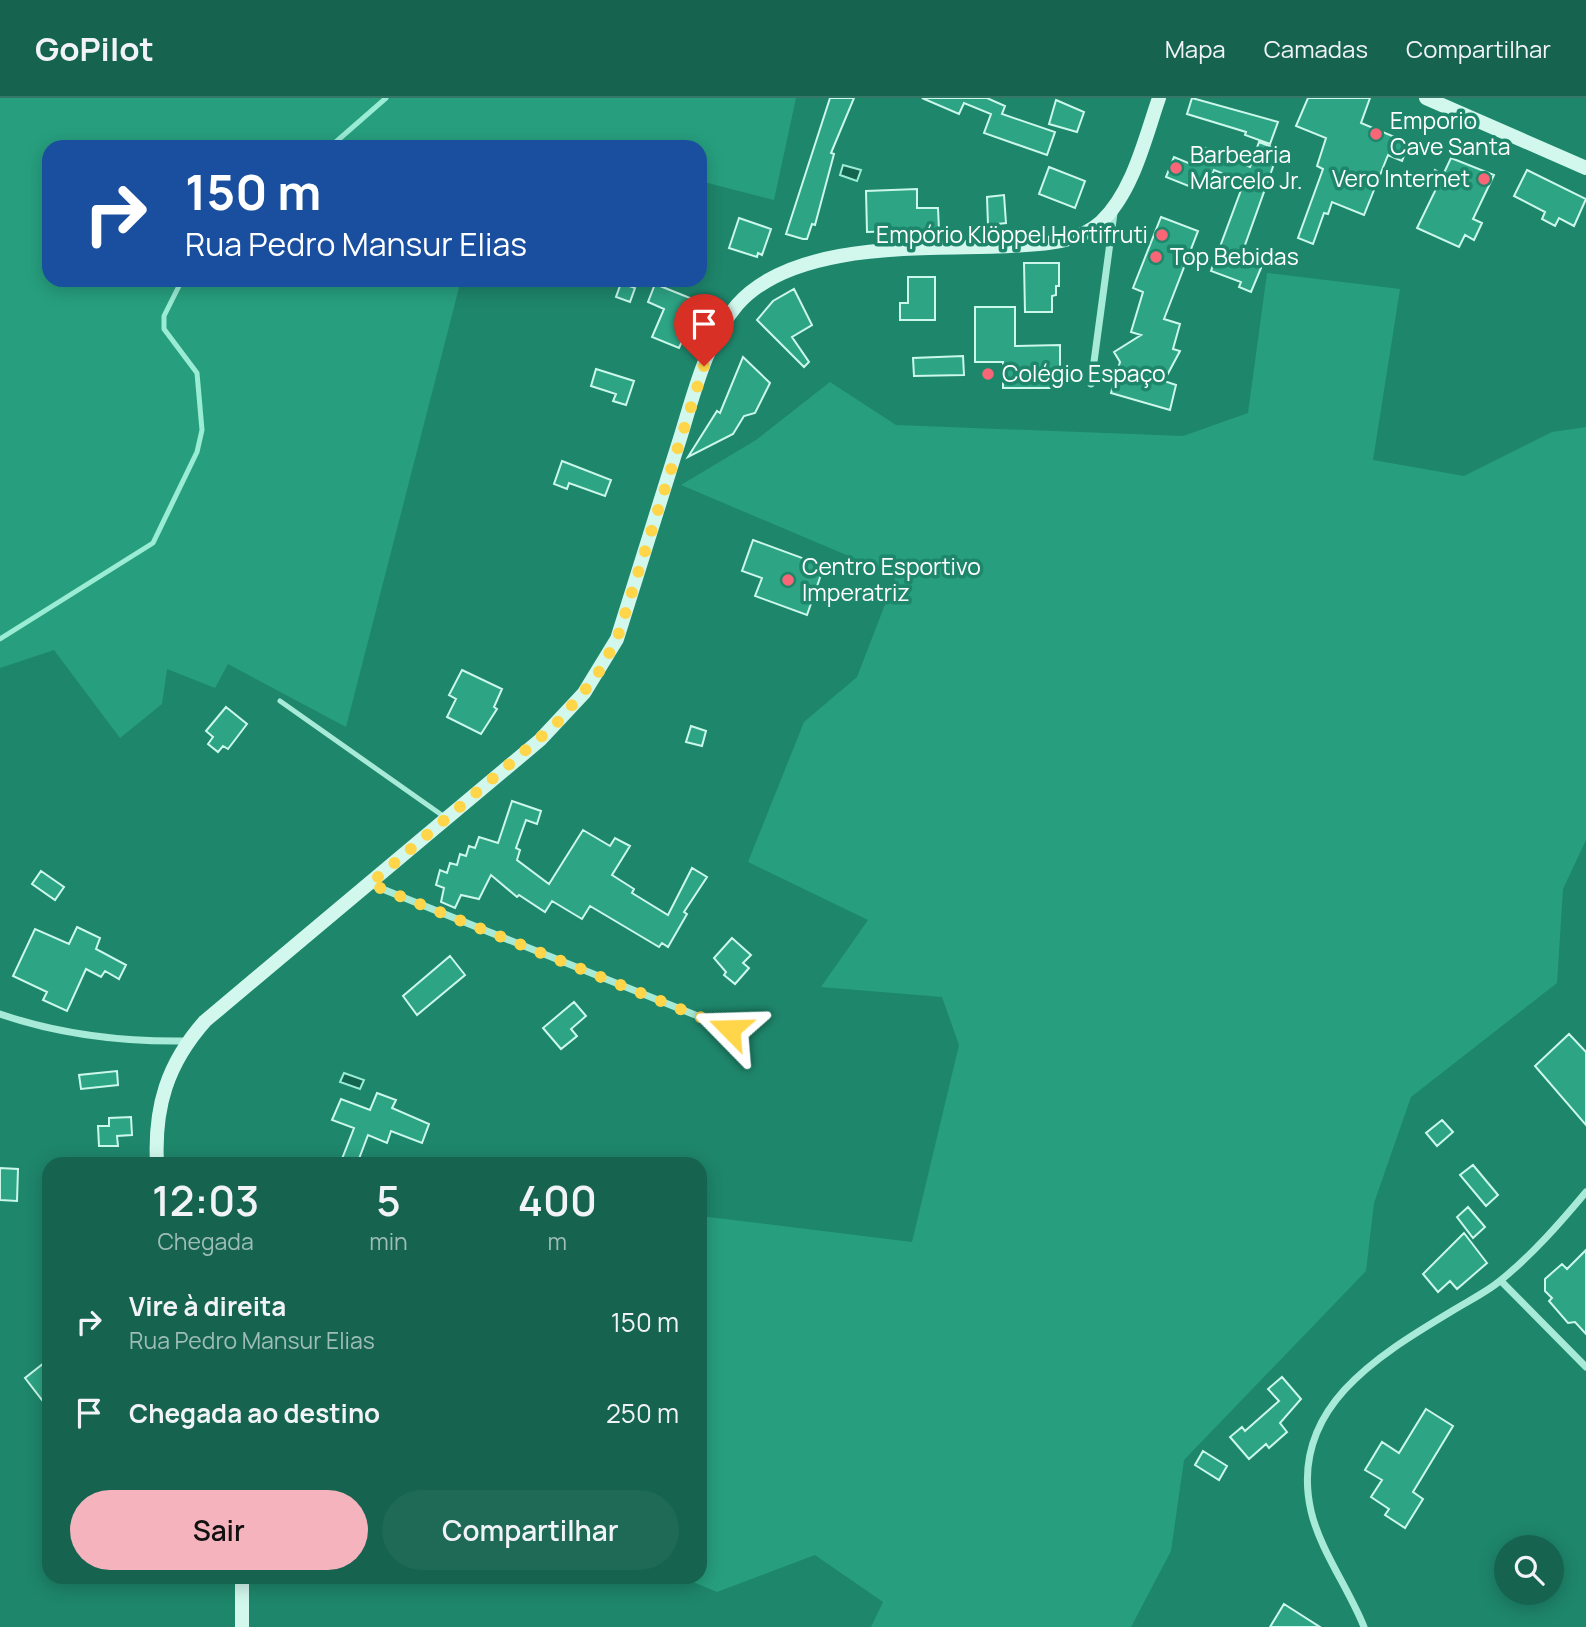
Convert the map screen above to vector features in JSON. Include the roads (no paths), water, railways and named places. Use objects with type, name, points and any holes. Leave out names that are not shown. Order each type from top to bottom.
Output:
[{"type":"main road","points":[[157,1157],[156,1122],[160,1102],[175,1060],[187,1041],[223,1003],[370,884],[556,724],[584,694],[617,639],[710,351],[736,306],[751,291],[788,271],[832,258],[874,252],[1053,243],[1093,228],[1115,205],[1135,166],[1159,98]]},
{"type":"main road","points":[[1426,98],[1586,168]]},
{"type":"main road","points":[[242,1584],[242,1627]]},
{"type":"street","points":[[1091,384],[1115,205]]},
{"type":"street","points":[[370,884],[730,1029]]},
{"type":"street","points":[[0,1014],[83,1035],[141,1041],[187,1041]]},
{"type":"street","points":[[1364,1627],[1350,1592],[1320,1538],[1311,1511],[1309,1459],[1317,1430],[1332,1404],[1372,1364],[1413,1334],[1501,1281],[1548,1236],[1586,1192]]},
{"type":"street","points":[[1501,1281],[1586,1367]]},
{"type":"lane","points":[[279,701],[446,818]]},
{"type":"waterway","points":[[338,140],[386,98]]},
{"type":"waterway","points":[[0,639],[153,543],[197,452],[202,430],[197,373],[164,329],[164,316],[178,287]]},
{"type":"place","name":"Emporio Cave Santa","points":[[1376,134]]},
{"type":"place","name":"Barbearia Marcelo Jr.","points":[[1176,168]]},
{"type":"place","name":"Vero Internet","points":[[1484,179]]},
{"type":"place","name":"Empório Klöppel Hortifruti","points":[[1162,235]]},
{"type":"place","name":"Top Bebidas","points":[[1156,257]]},
{"type":"place","name":"Colégio Espaço","points":[[988,374]]},
{"type":"place","name":"Centro Esportivo Imperatriz","points":[[788,580]]}]
